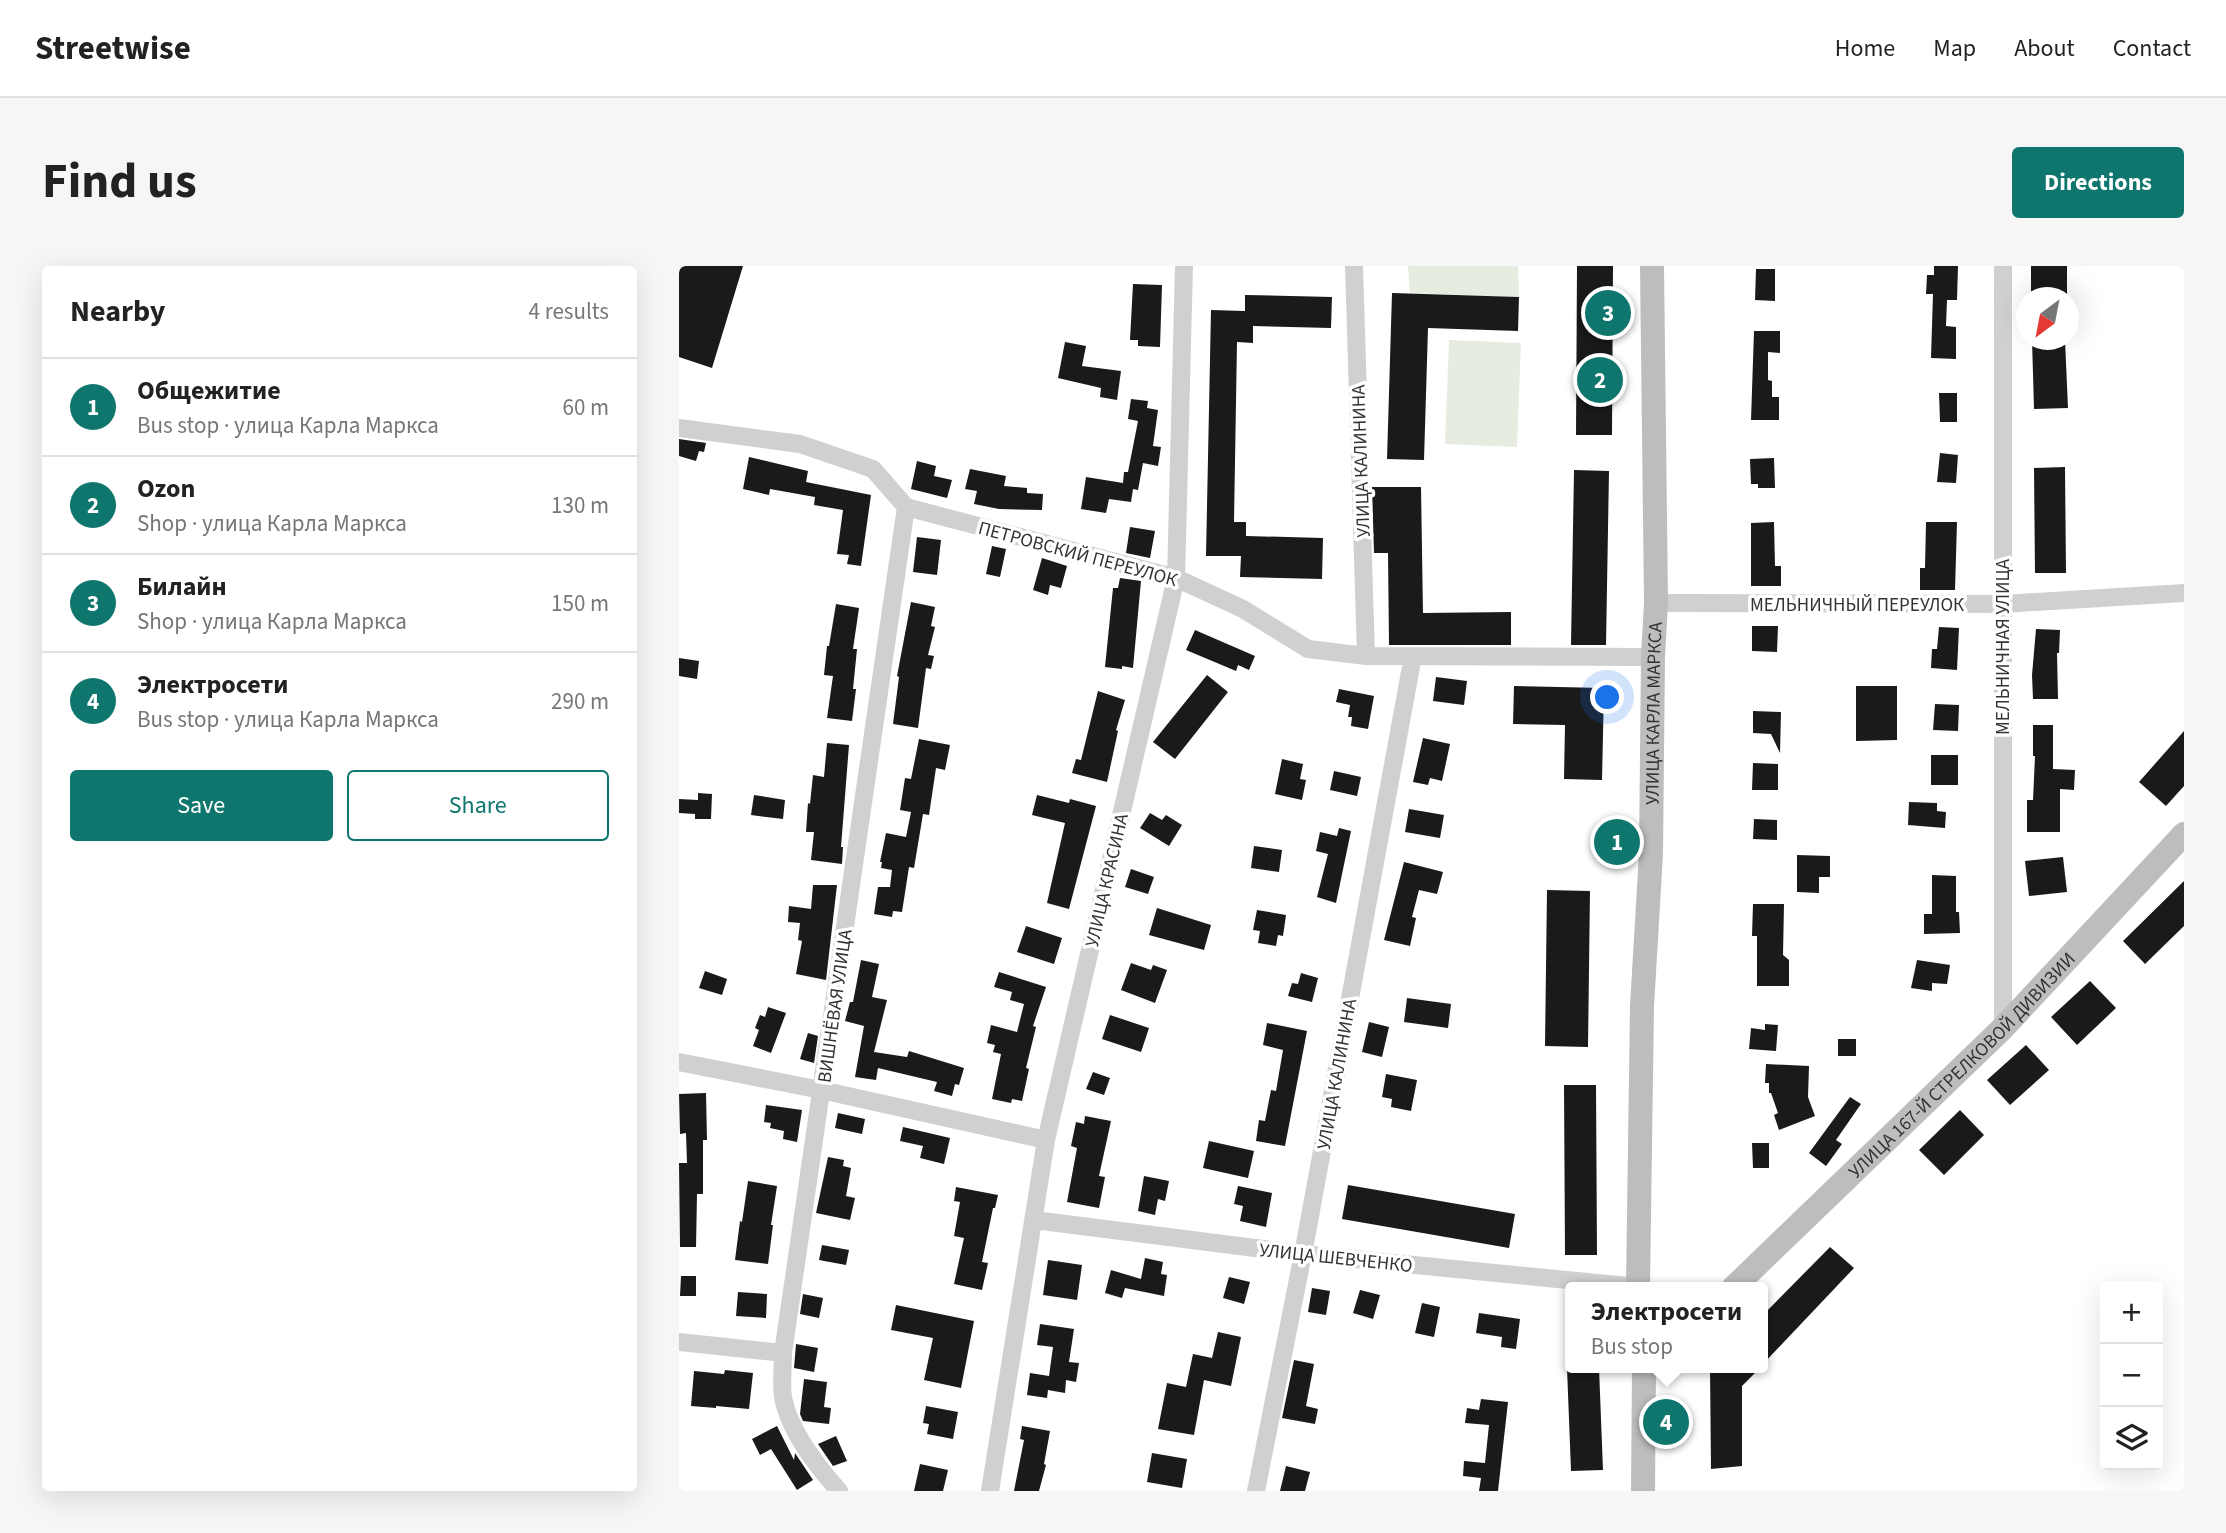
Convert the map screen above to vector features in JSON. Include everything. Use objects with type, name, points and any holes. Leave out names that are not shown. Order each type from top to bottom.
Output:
[{"type":"street","name":"УЛИЦА КРАСИНА","points":[[990,1491],[1046,1140],[1176,578],[1184,266]]},
{"type":"street","name":"УЛИЦА КАЛИНИНА","points":[[1354,266],[1366,656]]},
{"type":"street","name":"УЛИЦА КАРЛА МАРКСА","points":[[1638,1282],[1642,1006],[1651,854],[1656,603],[1652,266]]},
{"type":"street","name":"МЕЛЬНИЧНАЯ УЛИЦА","points":[[2003,266],[2003,1028]]},
{"type":"street","points":[[679,428],[800,444],[837,456],[873,469],[906,507]]},
{"type":"street","name":"ПЕТРОВСКИЙ ПЕРЕУЛОК","points":[[906,507],[1176,578],[1243,609],[1308,649],[1366,656],[1653,657]]},
{"type":"street","name":"ВИШНЁВАЯ УЛИЦА","points":[[839,1491],[816,1465],[795,1429],[783,1397],[783,1353],[906,507]]},
{"type":"street","name":"МЕЛЬНИЧНЫЙ ПЕРЕУЛОК","points":[[1656,603],[2002,604],[2184,593]]},
{"type":"street","name":"УЛИЦА КАЛИНИНА","points":[[1256,1491],[1303,1254],[1413,656]]},
{"type":"street","name":"УЛИЦА 167-Й СТРЕЛКОВОЙ ДИВИЗИИ","points":[[1739,1282],[2003,1028],[2184,834]]},
{"type":"street","points":[[679,1062],[821,1090],[1046,1140]]},
{"type":"street","name":"УЛИЦА ШЕВЧЕНКО","points":[[1034,1220],[1303,1254],[1587,1282]]},
{"type":"street","points":[[679,1342],[783,1353]]},
{"type":"street","points":[[1643,1491],[1647,1373]]},
{"type":"shaded area","points":[[1408,266],[1518,266],[1519,297],[1410,293]]},
{"type":"shaded area","points":[[1449,340],[1521,343],[1517,447],[1445,444]]},
{"type":"building","points":[[679,266],[743,266],[712,368],[679,357]]},
{"type":"building","points":[[1577,266],[1613,266],[1612,435],[1576,435]]},
{"type":"building","points":[[1934,266],[1958,266],[1957,300],[1947,300],[1946,326],[1956,327],[1956,359],[1931,358],[1933,294],[1926,294],[1927,275],[1934,275]]},
{"type":"building","points":[[2031,266],[2067,266],[2067,287],[2031,287]]},
{"type":"building","points":[[1756,269],[1775,269],[1775,301],[1755,300]]},
{"type":"building","points":[[1133,284],[1162,285],[1160,347],[1138,346],[1138,340],[1130,340]]},
{"type":"building","points":[[1392,293],[1519,297],[1518,331],[1428,328],[1424,460],[1387,459]]},
{"type":"building","points":[[1245,295],[1332,297],[1331,328],[1253,326],[1253,343],[1237,342],[1234,522],[1246,522],[1246,536],[1323,538],[1322,579],[1240,577],[1241,556],[1206,556],[1211,310],[1245,311]]},
{"type":"building","points":[[1754,331],[1780,331],[1780,353],[1768,352],[1768,380],[1772,381],[1772,397],[1779,397],[1779,420],[1751,420]]},
{"type":"building","points":[[1065,342],[1086,346],[1082,366],[1121,371],[1117,400],[1100,397],[1101,388],[1058,378]]},
{"type":"building","points":[[2032,350],[2065,350],[2068,408],[2034,409]]},
{"type":"building","points":[[1939,393],[1957,393],[1957,422],[1940,422]]},
{"type":"building","points":[[1131,399],[1148,401],[1147,408],[1158,410],[1153,446],[1161,447],[1158,466],[1143,463],[1138,490],[1133,489],[1131,502],[1109,499],[1106,513],[1081,509],[1086,477],[1123,483],[1124,472],[1128,472],[1138,421],[1128,419]]},
{"type":"building","points":[[679,439],[706,443],[704,452],[699,451],[696,461],[679,456]]},
{"type":"building","points":[[1940,453],[1958,455],[1956,483],[1937,482]]},
{"type":"building","points":[[749,457],[808,471],[806,482],[871,495],[861,566],[847,564],[849,555],[837,554],[843,510],[814,505],[815,497],[770,489],[769,495],[743,489]]},
{"type":"building","points":[[1774,458],[1775,488],[1758,488],[1758,484],[1751,484],[1750,459]]},
{"type":"building","points":[[917,461],[936,466],[934,476],[952,480],[947,498],[911,489]]},
{"type":"building","points":[[2065,467],[2066,573],[2035,573],[2034,468]]},
{"type":"building","points":[[970,469],[1006,476],[1004,486],[1027,488],[1027,493],[1043,494],[1042,510],[999,509],[974,504],[977,491],[965,489]]},
{"type":"building","points":[[1574,470],[1609,471],[1606,645],[1571,645]]},
{"type":"building","points":[[1372,487],[1421,487],[1423,613],[1511,612],[1511,645],[1389,645],[1388,553],[1374,553]]},
{"type":"building","points":[[1774,522],[1775,566],[1781,566],[1781,586],[1751,586],[1751,523]]},
{"type":"building","points":[[1926,522],[1957,522],[1955,590],[1920,590],[1920,568],[1925,568]]},
{"type":"building","points":[[1130,527],[1155,531],[1150,558],[1126,553]]},
{"type":"building","points":[[917,537],[941,540],[937,575],[913,572]]},
{"type":"building","points":[[992,546],[1006,549],[1000,577],[986,574]]},
{"type":"building","points":[[1042,558],[1067,566],[1061,588],[1050,585],[1048,595],[1033,590]]},
{"type":"building","points":[[1120,578],[1141,581],[1133,668],[1122,666],[1122,669],[1105,667],[1113,588],[1118,588]]},
{"type":"building","points":[[911,602],[935,607],[931,626],[935,627],[928,655],[934,656],[931,669],[926,668],[918,728],[893,724],[897,676]]},
{"type":"building","points":[[836,604],[859,608],[853,649],[857,649],[852,721],[827,718],[833,676],[824,675]]},
{"type":"building","points":[[1752,626],[1778,626],[1777,652],[1752,651]]},
{"type":"building","points":[[1939,627],[1959,628],[1957,670],[1931,668],[1932,649],[1937,649]]},
{"type":"building","points":[[2036,629],[2060,630],[2057,653],[2058,699],[2033,699]]},
{"type":"building","points":[[1195,630],[1255,656],[1249,670],[1238,665],[1236,671],[1186,650]]},
{"type":"building","points":[[679,658],[699,661],[697,679],[679,676]]},
{"type":"building","points":[[1207,675],[1228,692],[1175,759],[1153,742]]},
{"type":"building","points":[[1436,677],[1467,681],[1464,705],[1433,701]]},
{"type":"building","points":[[1514,686],[1604,688],[1602,780],[1564,779],[1565,725],[1513,724]]},
{"type":"building","points":[[1856,686],[1897,686],[1897,740],[1856,741]]},
{"type":"building","points":[[1339,689],[1374,696],[1368,729],[1351,726],[1352,717],[1348,717],[1350,705],[1336,702]]},
{"type":"building","points":[[1098,691],[1125,700],[1116,730],[1118,731],[1107,782],[1072,773],[1076,759],[1081,760]]},
{"type":"building","points":[[1935,704],[1959,705],[1958,731],[1933,730]]},
{"type":"building","points":[[1753,711],[1781,712],[1780,753],[1771,734],[1753,733]]},
{"type":"building","points":[[2033,725],[2053,725],[2053,769],[2075,770],[2074,790],[2060,789],[2060,832],[2027,832],[2027,800],[2033,800]]},
{"type":"building","points":[[2184,731],[2184,786],[2166,806],[2139,782]]},
{"type":"building","points":[[1423,738],[1450,744],[1442,781],[1430,778],[1428,785],[1413,782]]},
{"type":"building","points":[[919,739],[950,745],[945,770],[936,768],[929,815],[923,814],[914,868],[909,867],[902,912],[893,911],[892,917],[874,914],[878,887],[890,887],[892,870],[881,868],[880,862],[886,833],[906,837],[911,812],[900,810],[905,778],[911,779]]},
{"type":"building","points":[[827,743],[849,745],[842,864],[811,860],[814,832],[806,832],[813,775],[824,777]]},
{"type":"building","points":[[1931,755],[1958,755],[1958,785],[1931,785]]},
{"type":"building","points":[[1282,759],[1303,764],[1300,779],[1306,780],[1302,800],[1275,794]]},
{"type":"building","points":[[1753,763],[1778,764],[1778,790],[1752,790]]},
{"type":"building","points":[[1334,771],[1361,777],[1357,796],[1330,790]]},
{"type":"building","points":[[698,793],[712,794],[711,819],[695,819],[695,814],[679,813],[679,799],[698,800]]},
{"type":"building","points":[[754,795],[785,800],[783,819],[751,815]]},
{"type":"building","points":[[1037,795],[1069,803],[1070,799],[1096,806],[1069,909],[1047,903],[1065,823],[1032,815]]},
{"type":"building","points":[[1909,802],[1937,803],[1937,811],[1946,812],[1945,828],[1908,825]]},
{"type":"building","points":[[1409,809],[1444,815],[1440,838],[1405,832]]},
{"type":"building","points":[[1150,813],[1162,820],[1166,815],[1182,825],[1169,846],[1140,828]]},
{"type":"building","points":[[1754,819],[1777,820],[1777,840],[1753,839]]},
{"type":"building","points":[[1339,828],[1351,831],[1336,903],[1317,897],[1328,854],[1316,851],[1320,832],[1337,836]]},
{"type":"building","points":[[1254,846],[1282,850],[1279,872],[1251,868]]},
{"type":"building","points":[[1797,855],[1830,856],[1830,877],[1819,877],[1819,893],[1797,892]]},
{"type":"building","points":[[2063,857],[2067,892],[2029,896],[2025,861]]},
{"type":"building","points":[[1404,862],[1443,872],[1437,894],[1419,890],[1412,917],[1416,918],[1410,946],[1384,940]]},
{"type":"building","points":[[1131,869],[1154,877],[1148,894],[1125,887]]},
{"type":"building","points":[[1932,875],[1956,876],[1956,912],[1959,912],[1960,933],[1924,934],[1924,914],[1932,914]]},
{"type":"building","points":[[2184,881],[2184,926],[2145,964],[2123,941]]},
{"type":"building","points":[[813,885],[837,885],[826,980],[796,974],[802,941],[798,940],[800,923],[788,922],[789,906],[811,909]]},
{"type":"building","points":[[1547,890],[1590,891],[1588,1047],[1545,1046]]},
{"type":"building","points":[[1753,904],[1784,904],[1783,955],[1789,960],[1789,986],[1757,986],[1757,936],[1752,936]]},
{"type":"building","points":[[1157,908],[1211,925],[1204,950],[1149,935]]},
{"type":"building","points":[[1257,910],[1286,915],[1283,936],[1278,935],[1276,946],[1258,943],[1260,931],[1253,930]]},
{"type":"building","points":[[1026,926],[1062,938],[1054,964],[1017,952]]},
{"type":"building","points":[[861,960],[879,964],[872,997],[887,1000],[874,1052],[907,1057],[909,1051],[964,1068],[959,1085],[955,1084],[952,1096],[934,1091],[937,1082],[878,1068],[876,1080],[855,1077],[864,1026],[845,1021],[850,1002],[853,1002]]},
{"type":"building","points":[[1917,960],[1950,965],[1947,984],[1932,983],[1932,991],[1911,988]]},
{"type":"building","points":[[1131,963],[1151,970],[1153,965],[1167,970],[1155,1003],[1121,990]]},
{"type":"building","points":[[705,971],[727,979],[722,995],[699,988]]},
{"type":"building","points":[[999,972],[1046,987],[1033,1026],[1036,1027],[1026,1068],[1029,1069],[1022,1101],[1012,1099],[1011,1103],[992,1099],[1001,1054],[993,1052],[995,1045],[987,1043],[991,1025],[1017,1032],[1024,1004],[1010,1000],[1012,992],[994,987]]},
{"type":"building","points":[[1301,973],[1318,978],[1312,1002],[1288,996],[1292,983],[1298,984]]},
{"type":"building","points":[[2090,981],[2116,1008],[2077,1045],[2051,1017]]},
{"type":"building","points":[[1407,998],[1451,1004],[1448,1028],[1404,1022]]},
{"type":"building","points":[[768,1007],[786,1013],[771,1053],[753,1046],[759,1030],[755,1028],[760,1015],[765,1017]]},
{"type":"building","points":[[1110,1015],[1149,1028],[1141,1052],[1102,1039]]},
{"type":"building","points":[[1369,1022],[1389,1027],[1382,1057],[1362,1052]]},
{"type":"building","points":[[1267,1023],[1307,1031],[1285,1146],[1256,1141],[1259,1120],[1265,1121],[1271,1090],[1276,1091],[1283,1050],[1263,1045]]},
{"type":"building","points":[[1765,1024],[1778,1025],[1776,1051],[1749,1049],[1751,1028],[1765,1030]]},
{"type":"building","points":[[808,1033],[818,1036],[814,1063],[800,1059]]},
{"type":"building","points":[[1838,1039],[1856,1039],[1856,1056],[1838,1056]]},
{"type":"building","points":[[2026,1045],[2049,1070],[2010,1105],[1987,1080]]},
{"type":"building","points":[[1766,1064],[1809,1066],[1808,1097],[1815,1116],[1779,1130],[1774,1115],[1778,1113],[1769,1093],[1769,1083],[1765,1083]]},
{"type":"building","points":[[1093,1072],[1110,1078],[1104,1095],[1086,1089]]},
{"type":"building","points":[[1386,1074],[1417,1080],[1411,1111],[1391,1107],[1392,1099],[1382,1097]]},
{"type":"building","points":[[1564,1085],[1596,1085],[1597,1255],[1565,1255]]},
{"type":"building","points":[[706,1093],[707,1140],[703,1140],[703,1194],[697,1194],[696,1247],[680,1247],[679,1163],[687,1163],[686,1133],[680,1134],[679,1094]]},
{"type":"building","points":[[1850,1097],[1861,1104],[1836,1140],[1842,1144],[1826,1166],[1809,1153]]},
{"type":"building","points":[[766,1105],[802,1110],[797,1142],[783,1139],[784,1131],[770,1128],[771,1123],[764,1122]]},
{"type":"building","points":[[1960,1110],[1984,1135],[1944,1175],[1919,1150]]},
{"type":"building","points":[[838,1113],[865,1119],[862,1134],[835,1128]]},
{"type":"building","points":[[1085,1116],[1111,1121],[1099,1176],[1105,1177],[1099,1208],[1067,1202],[1077,1148],[1071,1146],[1076,1122],[1084,1124]]},
{"type":"building","points":[[903,1127],[950,1138],[944,1164],[920,1158],[923,1146],[900,1141]]},
{"type":"building","points":[[1209,1141],[1254,1151],[1248,1178],[1203,1168]]},
{"type":"building","points":[[1752,1143],[1769,1143],[1769,1168],[1753,1168]]},
{"type":"building","points":[[828,1157],[844,1160],[843,1166],[851,1168],[846,1196],[855,1198],[850,1220],[816,1213]]},
{"type":"building","points":[[1144,1176],[1169,1181],[1165,1201],[1158,1199],[1155,1215],[1138,1211]]},
{"type":"building","points":[[748,1181],[777,1186],[768,1264],[735,1260]]},
{"type":"building","points":[[1348,1185],[1515,1214],[1509,1248],[1342,1219]]},
{"type":"building","points":[[1238,1186],[1272,1193],[1266,1227],[1240,1221],[1243,1206],[1234,1204]]},
{"type":"building","points":[[956,1187],[998,1195],[982,1262],[988,1263],[982,1290],[954,1284],[964,1238],[954,1236],[960,1202],[954,1201]]},
{"type":"building","points":[[822,1245],[849,1250],[846,1265],[819,1260]]},
{"type":"building","points":[[1830,1247],[1854,1268],[1768,1359],[1768,1310]]},
{"type":"building","points":[[1145,1258],[1163,1262],[1161,1274],[1167,1275],[1164,1296],[1125,1288],[1122,1298],[1105,1293],[1111,1270],[1141,1279]]},
{"type":"building","points":[[1048,1260],[1082,1265],[1077,1300],[1043,1295]]},
{"type":"building","points":[[681,1276],[696,1276],[696,1296],[680,1296]]},
{"type":"building","points":[[1229,1277],[1250,1282],[1244,1304],[1223,1298]]},
{"type":"building","points":[[1312,1288],[1330,1291],[1326,1315],[1308,1312]]},
{"type":"building","points":[[1360,1290],[1380,1295],[1373,1319],[1353,1313]]},
{"type":"building","points":[[738,1292],[767,1294],[766,1318],[736,1316]]},
{"type":"building","points":[[803,1294],[823,1298],[819,1318],[800,1314]]},
{"type":"building","points":[[1422,1303],[1440,1307],[1434,1337],[1415,1333]]},
{"type":"building","points":[[896,1305],[974,1321],[961,1388],[924,1380],[933,1338],[891,1330]]},
{"type":"building","points":[[1479,1313],[1520,1319],[1516,1349],[1501,1347],[1502,1337],[1476,1333]]},
{"type":"building","points":[[1040,1324],[1074,1329],[1069,1362],[1079,1363],[1076,1382],[1066,1380],[1065,1393],[1048,1390],[1047,1398],[1027,1395],[1030,1373],[1049,1376],[1053,1347],[1037,1345]]},
{"type":"building","points":[[1218,1332],[1241,1337],[1231,1386],[1204,1380],[1194,1435],[1158,1429],[1167,1383],[1186,1387],[1193,1354],[1212,1358]]},
{"type":"building","points":[[796,1344],[818,1348],[814,1372],[794,1368]]},
{"type":"building","points":[[1294,1360],[1314,1364],[1306,1406],[1318,1409],[1315,1424],[1282,1418]]},
{"type":"building","points":[[725,1370],[753,1373],[749,1409],[691,1406],[694,1371],[724,1374]]},
{"type":"building","points":[[1567,1373],[1599,1373],[1603,1470],[1571,1471]]},
{"type":"building","points":[[1710,1373],[1755,1373],[1742,1386],[1742,1466],[1711,1469]]},
{"type":"building","points":[[804,1379],[827,1382],[824,1407],[831,1408],[829,1424],[803,1421],[800,1414]]},
{"type":"building","points":[[1481,1399],[1508,1402],[1498,1491],[1479,1491],[1481,1478],[1463,1476],[1464,1461],[1485,1463],[1489,1425],[1465,1423],[1467,1408],[1479,1410]]},
{"type":"building","points":[[926,1406],[958,1412],[953,1439],[927,1434],[929,1424],[923,1423]]},
{"type":"building","points":[[777,1426],[794,1460],[795,1453],[813,1480],[797,1490],[771,1449],[760,1455],[752,1439]]},
{"type":"building","points":[[1022,1426],[1050,1431],[1044,1464],[1046,1465],[1039,1491],[1014,1491],[1024,1440],[1020,1439]]},
{"type":"building","points":[[836,1436],[847,1461],[833,1466],[818,1444]]},
{"type":"building","points":[[1152,1453],[1187,1459],[1182,1488],[1147,1482]]},
{"type":"building","points":[[920,1464],[948,1470],[943,1491],[914,1491]]},
{"type":"building","points":[[1286,1466],[1310,1472],[1305,1491],[1280,1491]]},
{"type":"place","name":"Билайн","points":[[1608,313]]},
{"type":"place","name":"Ozon","points":[[1600,380]]},
{"type":"place","name":"Общежитие","points":[[1617,842]]},
{"type":"place","name":"Электросети","points":[[1666,1422]]}]
